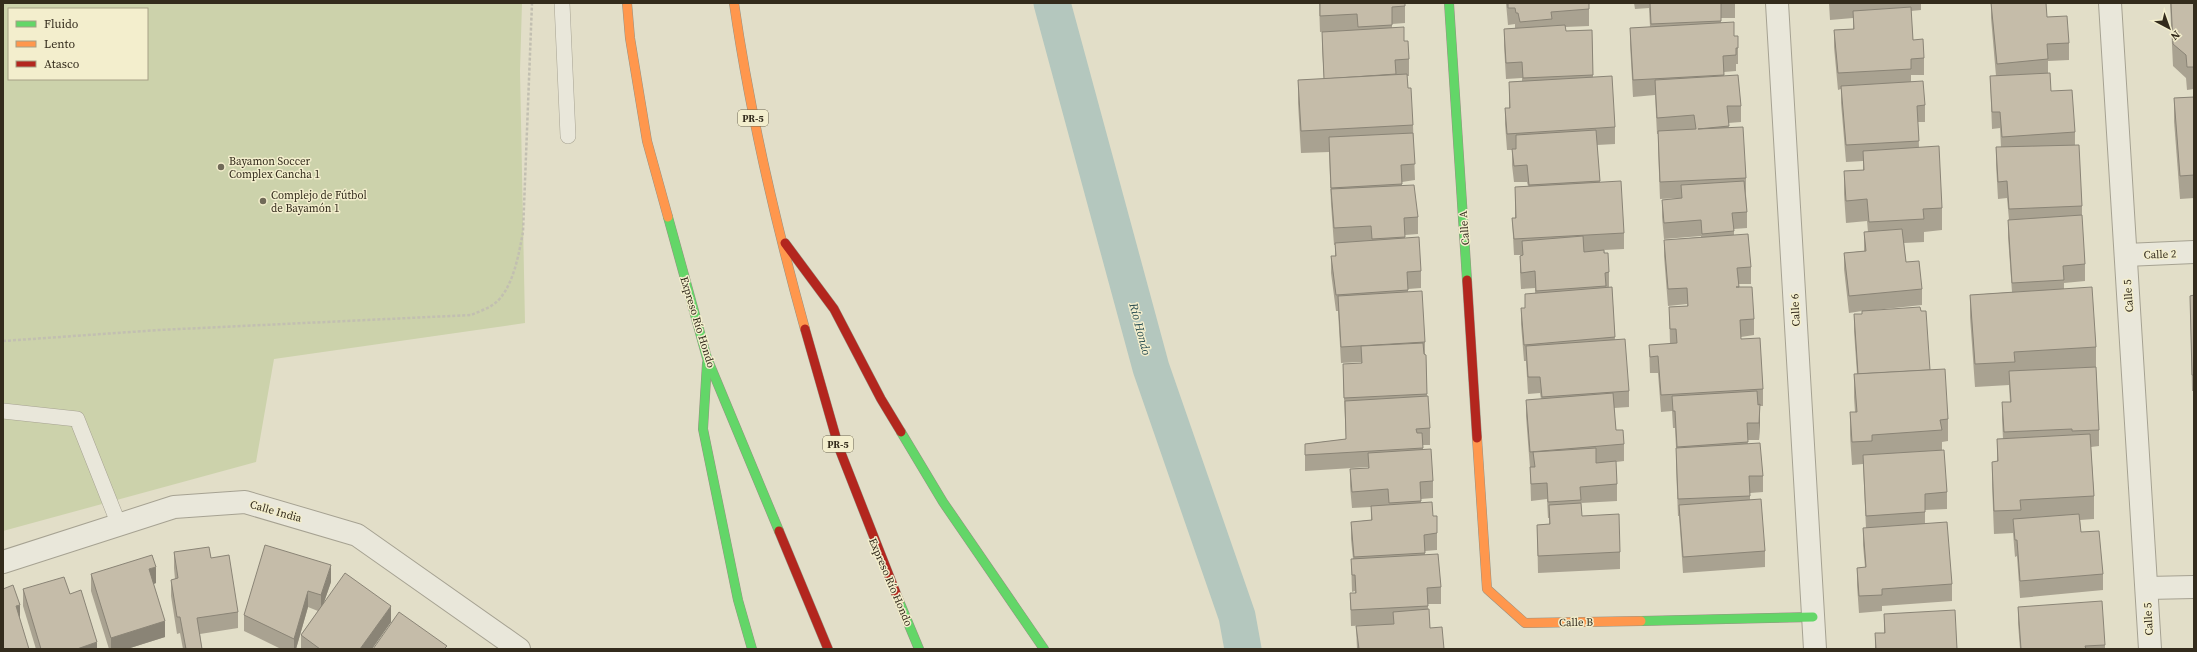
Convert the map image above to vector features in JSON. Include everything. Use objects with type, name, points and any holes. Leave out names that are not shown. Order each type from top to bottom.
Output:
[{"type":"main road","name":"Expreso Río Hondo","points":[[627,3],[630,38],[647,141],[707,358],[828,649]]},
{"type":"main road","name":"Expreso Río Hondo","points":[[734,3],[742,65],[777,232],[838,446],[873,541],[919,649]]},
{"type":"main road","name":"Calle A","points":[[1449,3],[1478,454]]},
{"type":"main road","points":[[777,232],[834,309],[881,399],[943,502],[1044,649]]},
{"type":"main road","points":[[707,358],[703,430],[738,600],[752,649]]},
{"type":"main road","name":"Calle B","points":[[1478,454],[1487,589],[1525,623],[1813,617]]},
{"type":"street","name":"Calle 6","points":[[1777,3],[1815,649]]},
{"type":"street","name":"Calle 5","points":[[2110,3],[2150,649]]},
{"type":"street","name":"Calle 2","points":[[2126,255],[2194,252]]},
{"type":"street","name":"Calle India","points":[[3,562],[174,507],[245,502],[357,535],[519,649]]},
{"type":"street","name":"Calle 5","points":[[2147,588],[2194,587]]},
{"type":"lane","points":[[562,3],[568,136]]},
{"type":"lane","points":[[3,411],[77,419],[119,525]]},
{"type":"path","points":[[3,341],[158,330],[471,315],[494,304],[508,285],[518,260],[523,232],[532,3]]},
{"type":"green space","name":"Complejo de Fútbol de Bayamón 1","points":[[3,3],[522,3],[520,71],[525,323],[274,359],[256,462],[3,531]]},
{"type":"building","points":[[1320,3],[1405,3],[1405,6],[1392,7],[1392,25],[1358,27],[1357,14],[1320,16]]},
{"type":"building","points":[[1508,3],[1589,3],[1589,9],[1551,12],[1552,19],[1520,22],[1515,8],[1508,8]]},
{"type":"building","points":[[1650,3],[1721,3],[1721,21],[1651,24]]},
{"type":"building","points":[[1991,3],[2046,3],[2047,17],[2067,16],[2069,43],[2047,44],[2048,59],[1997,64]]},
{"type":"building","points":[[2171,3],[2194,3],[2194,67],[2187,67],[2186,55],[2173,44]]},
{"type":"building","points":[[1911,7],[1913,40],[1923,39],[1924,58],[1911,59],[1911,69],[1838,73],[1834,30],[1854,29],[1853,11]]},
{"type":"building","points":[[1734,22],[1734,36],[1738,36],[1738,48],[1736,48],[1736,55],[1723,56],[1724,75],[1633,80],[1630,28]]},
{"type":"building","points":[[1565,25],[1566,31],[1592,30],[1593,75],[1523,78],[1522,62],[1506,63],[1504,29]]},
{"type":"building","points":[[1404,27],[1404,41],[1408,41],[1409,59],[1395,60],[1396,74],[1324,79],[1322,32]]},
{"type":"building","points":[[2050,73],[2051,91],[2072,90],[2075,132],[2002,137],[2000,112],[1992,112],[1990,76]]},
{"type":"building","points":[[1407,74],[1408,88],[1411,88],[1413,125],[1301,131],[1298,80]]},
{"type":"building","points":[[1738,75],[1741,106],[1727,106],[1729,126],[1698,129],[1743,127],[1746,178],[1660,182],[1658,131],[1696,129],[1694,115],[1657,118],[1655,80]]},
{"type":"building","points":[[1612,76],[1615,127],[1507,134],[1505,108],[1510,108],[1509,82]]},
{"type":"building","points":[[1923,81],[1925,105],[1917,106],[1919,141],[1846,145],[1841,86]]},
{"type":"building","points":[[2194,97],[2194,175],[2180,176],[2174,98]]},
{"type":"building","points":[[1596,130],[1600,181],[1529,185],[1527,165],[1514,166],[1512,149],[1516,149],[1516,135]]},
{"type":"building","points":[[1413,133],[1415,164],[1401,165],[1402,184],[1331,188],[1329,137]]},
{"type":"building","points":[[2079,145],[2082,206],[2009,209],[2007,181],[1998,182],[1996,147]]},
{"type":"building","points":[[1939,146],[1942,208],[1923,209],[1924,219],[1869,222],[1867,199],[1846,201],[1844,171],[1864,170],[1863,151]]},
{"type":"building","points":[[1621,181],[1624,233],[1514,239],[1512,218],[1516,218],[1515,187]]},
{"type":"building","points":[[1744,181],[1747,212],[1732,213],[1734,231],[1702,234],[1701,220],[1664,223],[1662,200],[1682,198],[1681,185]]},
{"type":"building","points":[[1414,185],[1418,217],[1404,218],[1405,237],[1372,239],[1371,226],[1334,228],[1331,189]]},
{"type":"building","points":[[2082,215],[2085,264],[2063,266],[2064,280],[2012,283],[2008,220]]},
{"type":"building","points":[[1902,229],[1906,262],[1919,261],[1922,289],[1849,296],[1844,253],[1866,251],[1864,232]]},
{"type":"building","points":[[1748,234],[1751,267],[1737,268],[1739,287],[1752,287],[1754,319],[1740,320],[1741,339],[1760,338],[1763,389],[1661,395],[1658,356],[1650,357],[1649,345],[1677,343],[1676,329],[1670,329],[1669,307],[1688,306],[1687,288],[1668,289],[1664,240]]},
{"type":"building","points":[[1583,236],[1584,252],[1604,250],[1604,253],[1608,253],[1609,272],[1605,273],[1606,286],[1536,291],[1535,271],[1521,273],[1520,256],[1523,255],[1522,241]]},
{"type":"building","points":[[1419,237],[1421,271],[1407,272],[1408,290],[1336,295],[1331,256],[1336,256],[1335,243]]},
{"type":"building","points":[[1612,287],[1615,337],[1524,345],[1521,308],[1525,308],[1525,294]]},
{"type":"building","points":[[2092,287],[2096,347],[2014,352],[2015,362],[1975,364],[1970,295]]},
{"type":"building","points":[[1422,291],[1425,342],[1341,347],[1338,296]]},
{"type":"building","points":[[2194,295],[2194,375],[2192,375],[2190,296]]},
{"type":"building","points":[[1920,307],[1921,311],[1926,311],[1930,370],[1858,374],[1854,314],[1862,314],[1862,311]]},
{"type":"building","points":[[1625,339],[1629,391],[1542,397],[1540,377],[1528,377],[1526,346]]},
{"type":"building","points":[[1423,343],[1424,354],[1426,355],[1427,394],[1344,398],[1343,364],[1362,363],[1361,346]]},
{"type":"building","points":[[2096,367],[2099,430],[2072,431],[2072,429],[2004,432],[2002,402],[2011,402],[2009,371]]},
{"type":"building","points":[[1945,369],[1948,419],[1940,420],[1942,430],[1872,435],[1872,441],[1852,442],[1850,412],[1857,412],[1854,374]]},
{"type":"building","points":[[1757,391],[1758,405],[1760,404],[1759,423],[1747,423],[1748,442],[1677,447],[1675,411],[1673,411],[1672,396]]},
{"type":"building","points":[[1613,393],[1616,430],[1623,430],[1624,444],[1530,452],[1526,400]]},
{"type":"building","points":[[1428,396],[1430,428],[1416,429],[1417,433],[1422,433],[1423,448],[1305,455],[1305,444],[1346,439],[1345,401]]},
{"type":"building","points":[[2090,434],[2094,496],[2020,500],[2021,510],[1994,511],[1992,462],[1998,461],[1997,439]]},
{"type":"building","points":[[1760,443],[1763,476],[1749,476],[1750,496],[1678,499],[1676,448]]},
{"type":"building","points":[[1596,448],[1596,463],[1616,461],[1617,484],[1580,487],[1581,500],[1548,502],[1547,483],[1531,484],[1530,467],[1535,467],[1533,452]]},
{"type":"building","points":[[1431,449],[1433,481],[1420,482],[1421,501],[1389,503],[1388,489],[1352,492],[1350,469],[1369,468],[1368,453]]},
{"type":"building","points":[[1944,450],[1947,492],[1925,494],[1925,512],[1866,516],[1863,455]]},
{"type":"building","points":[[1761,499],[1765,551],[1683,557],[1679,505]]},
{"type":"building","points":[[1432,502],[1433,516],[1437,516],[1437,533],[1424,535],[1425,553],[1354,557],[1351,522],[1372,520],[1371,506]]},
{"type":"building","points":[[1581,503],[1582,516],[1619,514],[1620,552],[1538,556],[1537,525],[1550,524],[1549,505]]},
{"type":"building","points":[[2079,514],[2081,532],[2099,531],[2103,574],[2020,581],[2017,540],[2015,540],[2013,519]]},
{"type":"building","points":[[1947,522],[1952,584],[1882,589],[1882,595],[1859,596],[1857,568],[1866,567],[1863,528]]},
{"type":"building","points":[[265,545],[331,565],[321,595],[308,591],[294,639],[244,615]]},
{"type":"building","points":[[209,547],[211,558],[229,555],[238,612],[197,618],[202,649],[186,649],[180,617],[177,617],[171,580],[178,578],[174,552]]},
{"type":"building","points":[[1438,554],[1441,587],[1427,588],[1428,606],[1351,610],[1350,593],[1356,593],[1355,575],[1352,575],[1351,559]]},
{"type":"building","points":[[152,555],[156,567],[149,569],[165,621],[111,638],[91,574]]},
{"type":"building","points":[[345,573],[391,606],[360,649],[320,649],[301,635]]},
{"type":"building","points":[[64,577],[70,594],[81,590],[97,642],[77,649],[41,649],[23,589]]},
{"type":"building","points":[[13,585],[20,605],[16,606],[29,649],[3,649],[3,589]]},
{"type":"building","points":[[2102,601],[2105,645],[2085,646],[2086,649],[2021,649],[2018,607]]},
{"type":"building","points":[[1429,609],[1430,628],[1442,627],[1444,649],[1359,649],[1356,626],[1394,624],[1393,612]]},
{"type":"building","points":[[1955,610],[1957,649],[1876,649],[1875,633],[1885,633],[1884,614]]},
{"type":"building","points":[[399,612],[447,646],[444,649],[373,649]]},
{"type":"waterway","name":"Río Hondo","points":[[1052,3],[1151,368],[1237,616],[1243,649]]},
{"type":"traffic: fast","points":[[1449,3],[1467,280]]},
{"type":"traffic: fast","points":[[668,217],[707,358],[779,531]]},
{"type":"traffic: fast","points":[[707,363],[703,429],[738,600],[752,649]]},
{"type":"traffic: fast","points":[[901,432],[943,502],[1044,649]]},
{"type":"traffic: fast","points":[[899,601],[919,649]]},
{"type":"traffic: fast","points":[[1641,621],[1813,617]]},
{"type":"traffic: slow","points":[[627,3],[630,38],[647,141],[668,217]]},
{"type":"traffic: slow","points":[[734,3],[740,44],[764,167],[805,329]]},
{"type":"traffic: slow","points":[[1477,438],[1487,589],[1525,623],[1641,621]]},
{"type":"traffic: jam","points":[[785,243],[834,309],[881,399],[901,432]]},
{"type":"traffic: jam","points":[[1467,280],[1477,438]]},
{"type":"traffic: jam","points":[[805,329],[839,448],[899,601]]},
{"type":"traffic: jam","points":[[779,531],[828,649]]},
{"type":"place","name":"Bayamon Soccer Complex Cancha 1","points":[[221,167]]},
{"type":"place","name":"Complejo de Fútbol de Bayamón 1","points":[[263,201]]}]
